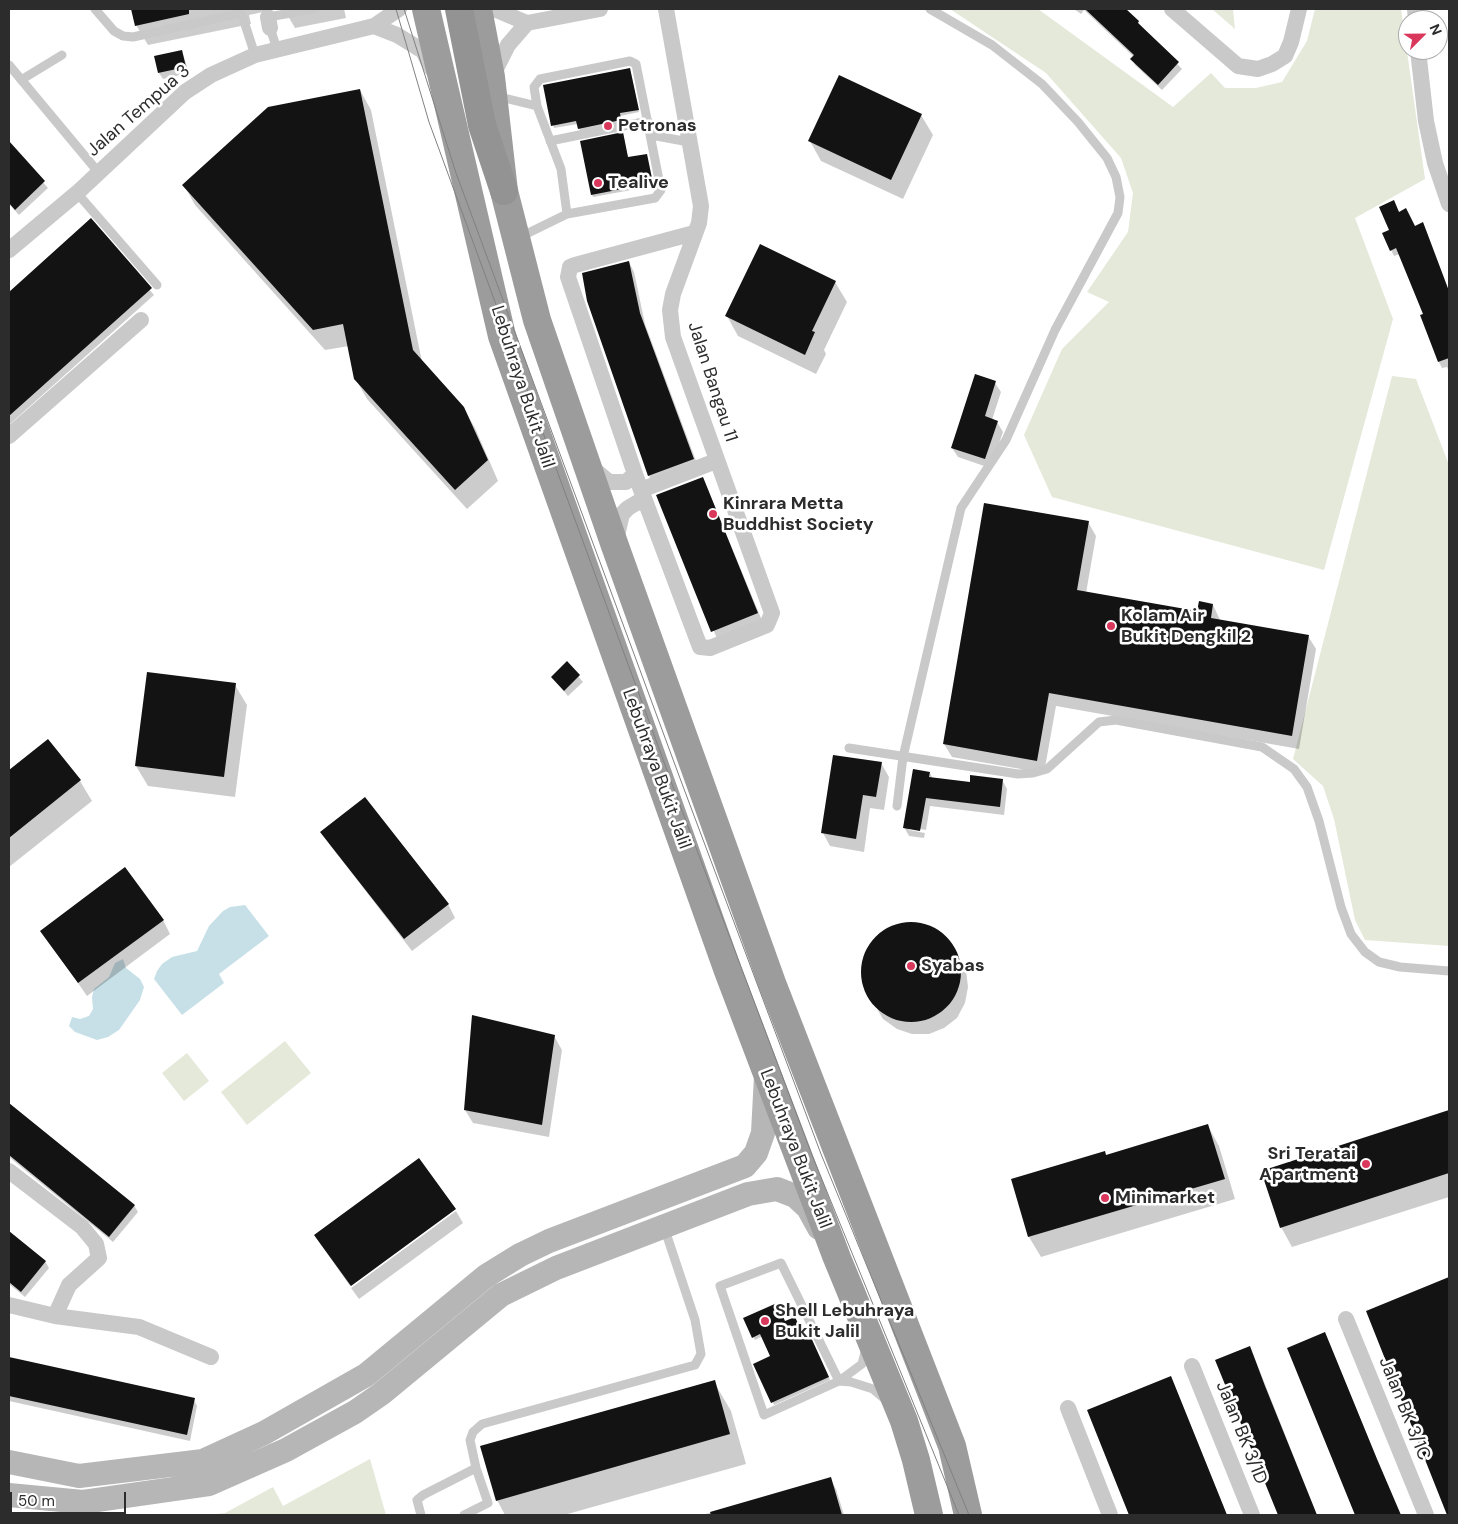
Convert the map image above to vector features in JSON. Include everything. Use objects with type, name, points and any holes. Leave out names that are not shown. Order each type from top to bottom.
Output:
[{"type":"highway","name":"Lebuhraya Bukit Jalil","points":[[426,9],[502,336],[766,1072],[837,1258],[904,1421],[916,1460],[929,1515]]},
{"type":"highway","points":[[459,9],[482,126],[504,191]]},
{"type":"highway","name":"Lebuhraya Bukit Jalil","points":[[478,9],[493,87],[504,191],[537,320],[615,546],[772,984],[946,1429],[968,1515]]},
{"type":"main road","points":[[9,1462],[80,1476],[203,1461],[264,1433],[366,1376],[486,1276],[520,1255],[549,1241],[745,1166],[756,1154],[763,1133],[766,1072]]},
{"type":"main road","points":[[9,1495],[83,1502],[209,1484],[286,1450],[355,1412],[381,1394],[501,1295],[556,1268],[663,1225],[748,1194],[776,1188],[795,1196],[808,1208],[837,1258]]},
{"type":"main road","points":[[654,1202],[663,1225]]},
{"type":"street","name":"Jalan Tempua 3","points":[[11,243],[77,193],[185,92],[211,75],[255,56],[277,49],[374,26],[399,9]]},
{"type":"street","points":[[494,9],[526,16],[600,9]]},
{"type":"street","points":[[666,9],[701,206],[700,223],[694,233]]},
{"type":"street","points":[[1172,9],[1238,66],[1258,69],[1272,64],[1284,56],[1291,42],[1299,9]]},
{"type":"street","points":[[493,87],[508,45],[526,16]]},
{"type":"street","points":[[374,26],[397,36],[423,51],[437,79],[451,117]]},
{"type":"street","points":[[1419,60],[1426,121],[1435,163],[1449,204]]},
{"type":"street","name":"Jalan Bangau 11","points":[[694,233],[672,294],[670,310],[673,337],[772,614],[767,625],[710,648],[700,647],[635,474],[568,277],[570,268],[694,233]]},
{"type":"street","points":[[9,436],[141,320]]},
{"type":"street","points":[[615,546],[622,514],[628,508],[644,496],[716,461]]},
{"type":"street","points":[[586,464],[609,482],[626,482],[635,474]]},
{"type":"street","points":[[9,1170],[82,1227],[96,1244],[99,1258],[69,1285],[55,1316]]},
{"type":"street","points":[[9,1305],[55,1316],[139,1327],[211,1358]]},
{"type":"street","name":"Jalan BK 3/1C","points":[[1346,1319],[1426,1515]]},
{"type":"street","name":"Jalan BK 3/1D","points":[[1192,1366],[1252,1515]]},
{"type":"street","points":[[1068,1408],[1110,1515]]},
{"type":"lane","points":[[94,9],[114,31],[122,36],[132,37],[237,14],[242,15],[255,56]]},
{"type":"lane","points":[[277,49],[268,18],[314,9]]},
{"type":"lane","points":[[898,806],[903,757],[961,508],[1006,440],[1055,330],[1118,213],[1120,197],[1116,177],[1107,158],[1078,122],[1042,84],[992,45],[930,9]]},
{"type":"lane","points":[[21,80],[62,55]]},
{"type":"lane","points":[[515,239],[567,214],[655,198],[661,190],[636,64],[630,61],[540,79],[534,87],[537,106],[561,169],[567,214]]},
{"type":"lane","points":[[9,65],[99,172]]},
{"type":"lane","points":[[493,87],[537,106]]},
{"type":"lane","points":[[550,141],[648,121]]},
{"type":"lane","points":[[651,135],[689,142]]},
{"type":"lane","points":[[77,193],[157,285]]},
{"type":"lane","points":[[849,748],[1018,774],[1033,774],[1047,769],[1100,722],[1116,720],[1262,747],[1294,769],[1307,787],[1319,820],[1341,906],[1352,934],[1365,952],[1379,962],[1400,968],[1449,971]]},
{"type":"lane","points":[[464,1515],[488,1503],[476,1468],[470,1440],[473,1432],[482,1424],[695,1366],[701,1354],[695,1320],[663,1225]]},
{"type":"lane","points":[[839,1381],[781,1263],[720,1286],[764,1415],[839,1381],[862,1364],[866,1352],[867,1332]]},
{"type":"lane","points":[[839,1381],[851,1382],[873,1389],[883,1396],[904,1421]]},
{"type":"lane","points":[[421,1515],[417,1500],[423,1495],[476,1468]]},
{"type":"shaded area","points":[[950,9],[1038,9],[1173,107],[1211,73],[1225,88],[1256,88],[1282,82],[1307,41],[1315,9],[1401,9],[1398,10],[1398,60],[1408,60],[1425,179],[1355,218],[1393,319],[1324,570],[1052,497],[1024,435],[1062,349],[1109,302],[1087,292],[1128,232],[1133,193],[1121,158],[1046,73]]},
{"type":"shaded area","points":[[1212,9],[1233,9],[1235,29]]},
{"type":"shaded area","points":[[1392,376],[1416,379],[1449,465],[1449,946],[1365,940],[1355,920],[1334,819],[1323,786],[1293,759]]},
{"type":"shaded area","points":[[285,1041],[311,1073],[247,1125],[221,1092]]},
{"type":"shaded area","points":[[187,1053],[209,1081],[184,1101],[162,1073]]},
{"type":"shaded area","points":[[370,1459],[386,1515],[207,1515],[225,1513],[273,1487],[283,1506]]},
{"type":"water","points":[[245,905],[269,936],[219,974],[224,983],[182,1015],[154,979],[157,971],[162,964],[172,957],[197,951],[209,926],[223,911],[230,907]]},
{"type":"water","points":[[123,959],[126,968],[140,979],[144,987],[140,1000],[119,1030],[108,1037],[97,1040],[75,1032],[69,1026],[72,1017],[80,1019],[89,1016],[93,1009],[92,997],[94,989],[109,977],[115,963]]},
{"type":"building","points":[[131,9],[189,9],[189,14],[135,26]]},
{"type":"building","points":[[1085,9],[1126,9],[1179,62],[1158,85],[1130,59],[1134,55]]},
{"type":"building","points":[[182,50],[186,67],[158,73],[154,56]]},
{"type":"building","points":[[630,68],[639,110],[620,113],[621,120],[578,129],[576,121],[551,126],[543,85]]},
{"type":"building","points":[[839,75],[922,114],[891,180],[808,141]]},
{"type":"building","points":[[360,89],[413,350],[464,407],[488,460],[455,490],[354,379],[343,324],[313,330],[182,185],[268,107]]},
{"type":"building","points":[[623,132],[628,157],[647,154],[653,183],[591,195],[580,141]]},
{"type":"building","points":[[9,141],[45,181],[15,210],[9,203]]},
{"type":"building","points":[[1394,200],[1399,212],[1406,208],[1415,226],[1423,222],[1449,291],[1449,358],[1438,362],[1420,315],[1423,314],[1396,248],[1390,251],[1382,233],[1389,230],[1379,207]]},
{"type":"building","points":[[91,218],[152,288],[9,416],[9,292]]},
{"type":"building","points":[[760,244],[836,281],[812,331],[815,332],[805,355],[725,316]]},
{"type":"building","points":[[629,261],[640,313],[694,459],[648,476],[587,301],[582,273]]},
{"type":"building","points":[[975,374],[996,381],[985,416],[998,421],[985,459],[951,448]]},
{"type":"building","points":[[703,477],[758,613],[711,632],[656,495]]},
{"type":"building","name":"Kolam Air Bukit Dengkil 2","points":[[984,503],[1089,521],[1077,590],[1197,611],[1199,601],[1213,604],[1211,618],[1309,635],[1292,736],[1049,693],[1037,761],[943,744]]},
{"type":"building","points":[[567,661],[580,675],[564,691],[551,677]]},
{"type":"building","points":[[147,672],[236,683],[224,777],[135,766]]},
{"type":"building","points":[[48,739],[81,780],[9,838],[9,770]]},
{"type":"building","points":[[833,755],[882,762],[876,797],[863,795],[856,839],[821,833]]},
{"type":"building","points":[[913,769],[930,772],[929,777],[970,782],[970,775],[1003,779],[1000,807],[926,798],[920,831],[903,828]]},
{"type":"building","points":[[365,797],[449,904],[404,939],[320,832]]},
{"type":"building","points":[[125,867],[164,920],[78,983],[40,931]]},
{"type":"building","name":"Syabas","points":[[911,922],[930,926],[946,937],[957,953],[961,972],[957,991],[946,1007],[930,1018],[911,1022],[892,1018],[876,1007],[865,991],[861,972],[865,953],[876,937],[892,926]]},
{"type":"building","points":[[472,1015],[555,1035],[542,1125],[464,1110]]},
{"type":"building","points":[[9,1103],[135,1205],[109,1237],[9,1155]]},
{"type":"building","name":"Sri Teratai Apartment","points":[[1449,1110],[1449,1173],[1280,1228],[1261,1171]]},
{"type":"building","points":[[1208,1124],[1225,1179],[1028,1237],[1011,1179],[1105,1151],[1106,1155]]},
{"type":"building","points":[[419,1158],[456,1209],[351,1286],[314,1235]]},
{"type":"building","points":[[9,1231],[46,1261],[21,1292],[9,1282]]},
{"type":"building","points":[[1449,1277],[1449,1515],[1447,1515],[1366,1311]]},
{"type":"building","points":[[777,1303],[785,1321],[795,1317],[804,1336],[809,1333],[829,1377],[771,1403],[753,1364],[770,1356],[760,1334],[752,1338],[743,1318]]},
{"type":"building","points":[[1325,1332],[1401,1515],[1355,1515],[1287,1348]]},
{"type":"building","points":[[1250,1346],[1317,1515],[1278,1515],[1215,1360]]},
{"type":"building","points":[[9,1357],[195,1398],[187,1435],[9,1396]]},
{"type":"building","points":[[1171,1376],[1227,1515],[1129,1515],[1087,1410]]},
{"type":"building","points":[[715,1380],[730,1434],[496,1501],[480,1446]]},
{"type":"building","points":[[831,1477],[842,1515],[711,1515],[710,1512]]},
{"type":"tram line","points":[[396,9],[429,122],[672,784],[812,1155],[959,1515]]},
{"type":"tram line","points":[[404,9],[456,173],[681,781],[821,1154],[969,1515]]},
{"type":"place","name":"Petronas","points":[[608,126]]},
{"type":"place","name":"Tealive","points":[[598,183]]},
{"type":"place","name":"Kinrara Metta Buddhist Society","points":[[713,514]]},
{"type":"place","name":"Kolam Air Bukit Dengkil 2","points":[[1111,626]]},
{"type":"place","name":"Syabas","points":[[911,966]]},
{"type":"place","name":"Sri Teratai Apartment","points":[[1366,1164]]},
{"type":"place","name":"Minimarket","points":[[1105,1198]]},
{"type":"place","name":"Shell Lebuhraya Bukit Jalil","points":[[765,1321]]}]
